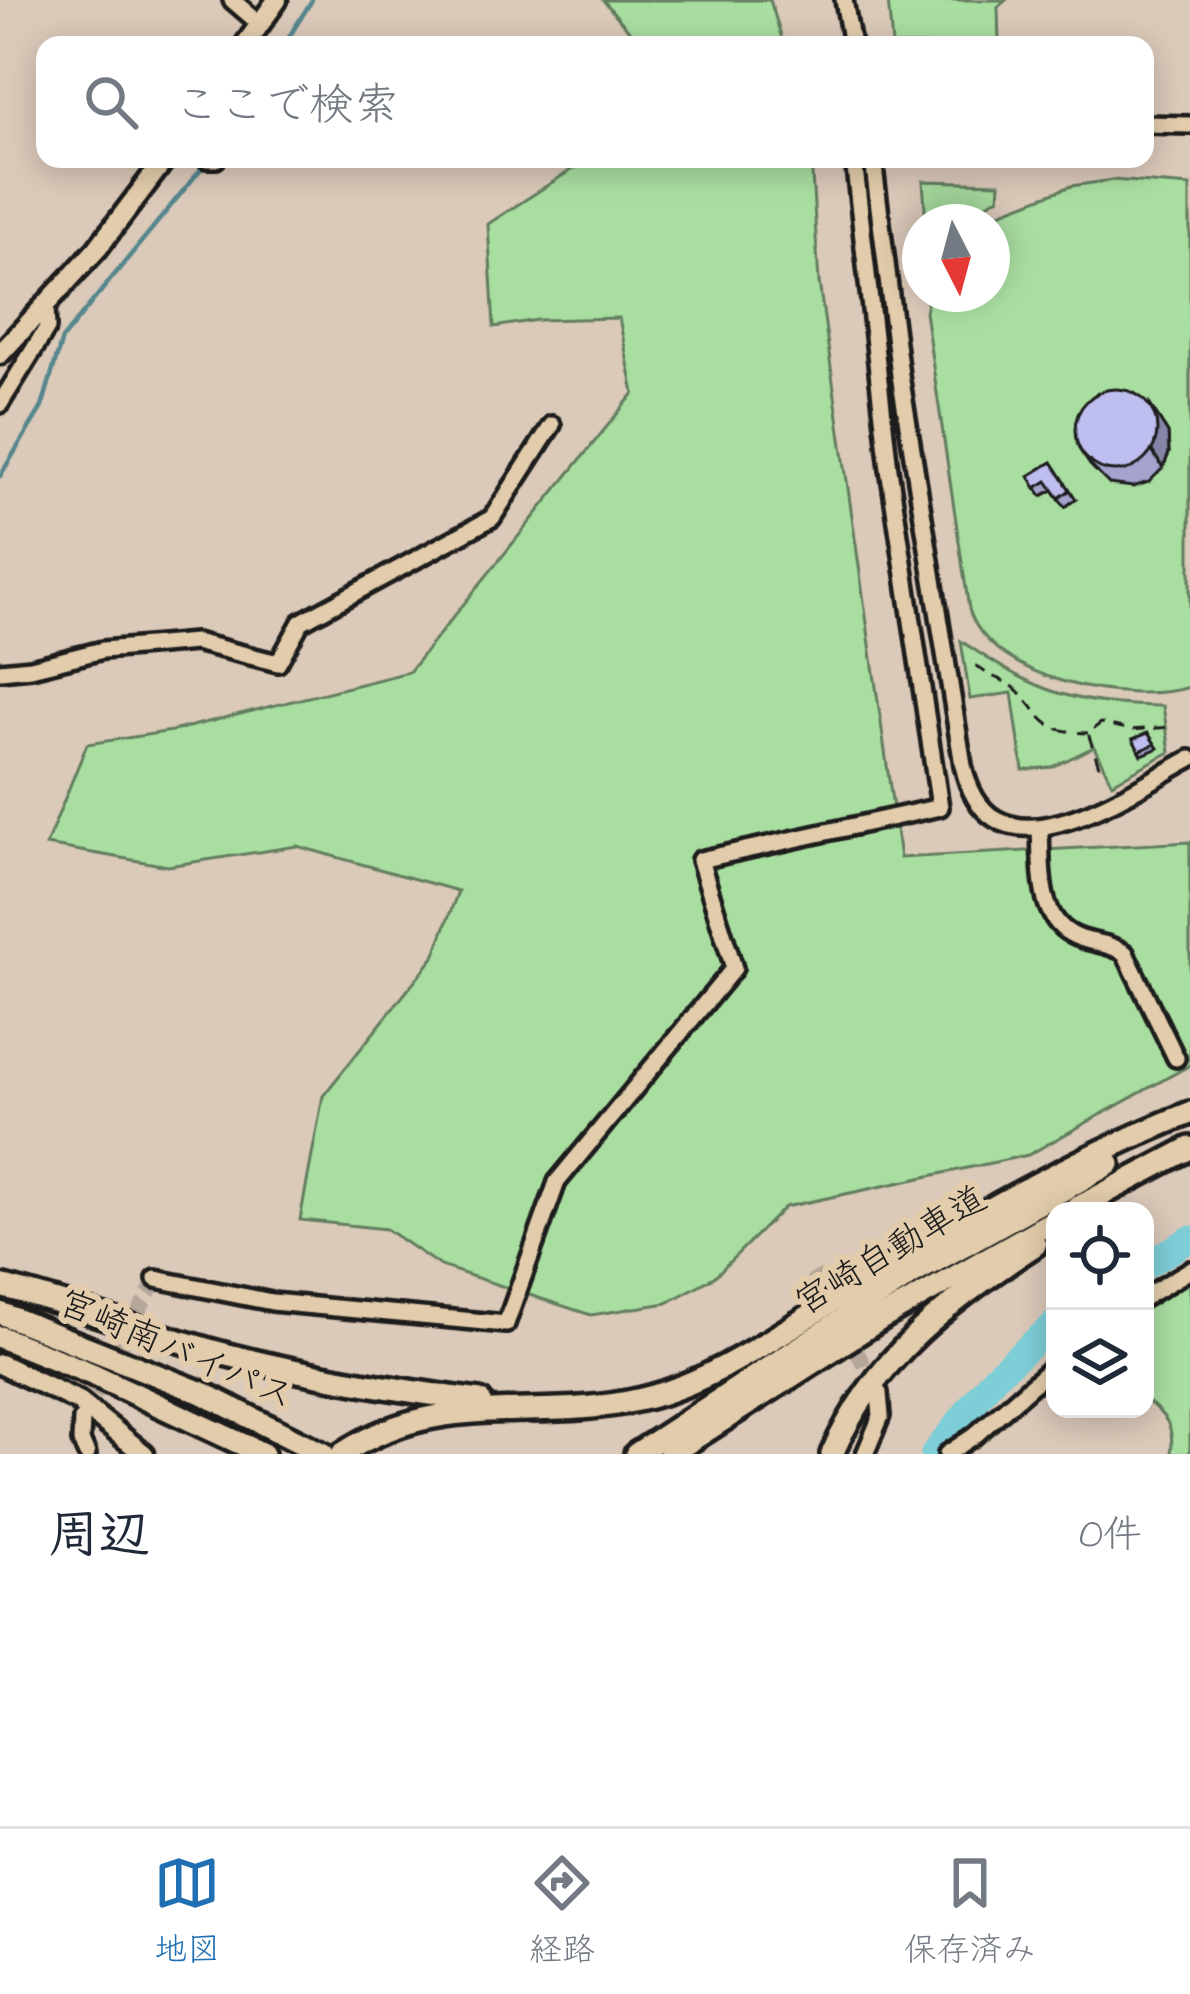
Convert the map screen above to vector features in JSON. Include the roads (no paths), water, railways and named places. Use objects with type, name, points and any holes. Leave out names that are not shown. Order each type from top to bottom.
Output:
[{"type":"highway","points":[[339,1454],[385,1429],[461,1411],[609,1406],[684,1385],[989,1210],[1143,1131],[1190,1113]]},
{"type":"highway","name":"宮崎自動車道","points":[[636,1454],[914,1273],[1190,1123]]},
{"type":"highway","points":[[1087,1202],[1190,1148]]},
{"type":"highway","points":[[1096,1202],[1127,1180]]},
{"type":"highway","name":"宮崎自動車道","points":[[677,1450],[867,1328],[1046,1225]]},
{"type":"highway","points":[[832,1454],[861,1397],[899,1349],[952,1302],[1046,1238]]},
{"type":"highway","points":[[0,1286],[292,1370],[529,1408]]},
{"type":"highway","name":"宮崎南バイパス","points":[[0,1313],[202,1393],[323,1454]]},
{"type":"highway","name":"宮崎南バイパス","points":[[0,1336],[92,1373],[263,1454]]},
{"type":"main road","points":[[251,36],[277,0]]},
{"type":"main road","points":[[0,354],[128,211],[159,168]]},
{"type":"main road","points":[[0,1364],[78,1401],[144,1454]]},
{"type":"main road","points":[[294,1438],[339,1454]]},
{"type":"street","points":[[232,0],[260,23]]},
{"type":"street","points":[[844,0],[850,36]]},
{"type":"street","points":[[1154,124],[1190,124]]},
{"type":"street","points":[[156,1279],[272,1303],[506,1324],[557,1182],[734,968],[700,860],[940,807],[889,469],[855,168]]},
{"type":"street","points":[[875,168],[900,375],[968,786],[978,808],[997,820],[1040,828],[1095,810],[1190,759]]},
{"type":"street","points":[[0,404],[47,328],[46,306]]},
{"type":"street","points":[[0,671],[103,650],[195,641],[278,663],[301,622],[491,518],[551,425]]},
{"type":"street","points":[[1040,828],[1045,901],[1056,921],[1072,936],[1112,944],[1124,953],[1176,1058]]},
{"type":"street","points":[[1154,1292],[1190,1270]]},
{"type":"street","points":[[946,1454],[974,1436],[1046,1373]]},
{"type":"street","points":[[866,1454],[880,1417],[879,1393]]},
{"type":"street","points":[[82,1419],[81,1441],[87,1454]]},
{"type":"waterway","points":[[290,36],[312,0]]},
{"type":"waterway","points":[[0,476],[42,407],[62,339],[202,168]]},
{"type":"waterway","points":[[1154,1261],[1190,1239]]},
{"type":"waterway","points":[[934,1454],[995,1376],[1046,1332]]},
{"type":"tunnel","points":[[813,1273],[834,1311]]},
{"type":"tunnel","points":[[84,1416],[156,1279]]},
{"type":"tunnel","points":[[846,1332],[878,1390]]}]
